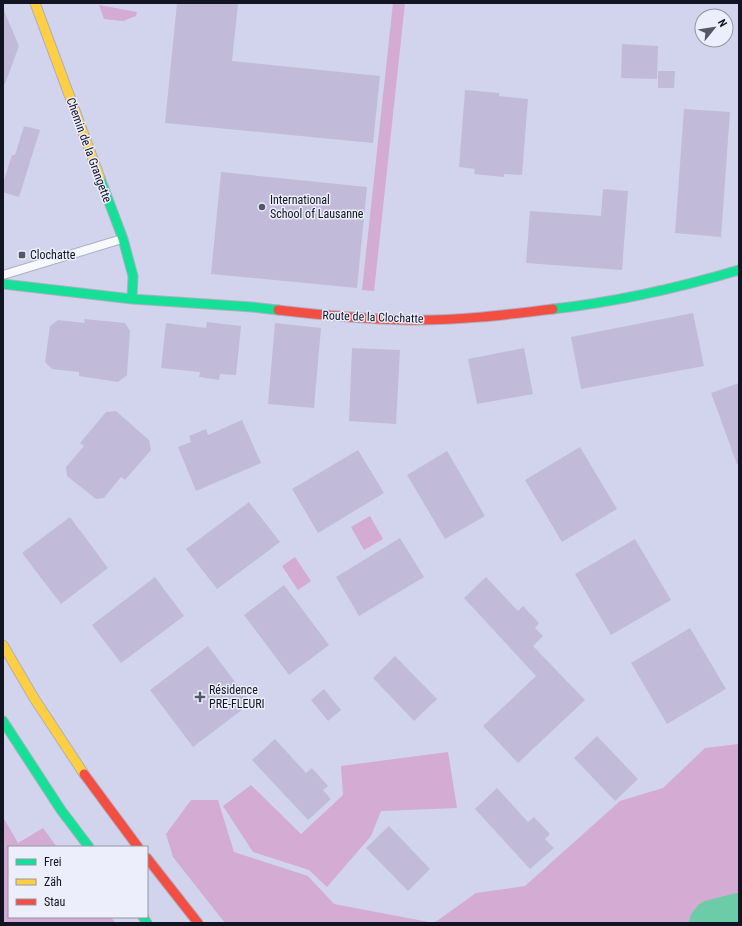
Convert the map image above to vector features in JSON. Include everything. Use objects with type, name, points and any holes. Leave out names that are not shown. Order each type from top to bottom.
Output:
[{"type":"main road","name":"Chemin de la Grangette","points":[[35,3],[123,239],[133,276],[132,299]]},
{"type":"main road","name":"Route de la Clochatte","points":[[3,284],[132,299],[252,307],[331,316],[407,320],[512,314],[628,298],[738,272]]},
{"type":"main road","points":[[3,645],[63,742],[137,846]]},
{"type":"main road","points":[[3,721],[52,796],[88,846]]},
{"type":"main road","points":[[148,859],[198,923]]},
{"type":"lane","points":[[3,275],[123,239]]},
{"type":"shaded area","points":[[393,3],[405,3],[374,291],[362,290]]},
{"type":"shaded area","points":[[99,5],[137,12],[136,16],[123,21],[104,19]]},
{"type":"shaded area","points":[[370,516],[383,539],[364,550],[351,527]]},
{"type":"shaded area","points":[[295,557],[311,581],[298,590],[282,566]]},
{"type":"shaded area","points":[[739,744],[739,923],[434,923],[476,893],[525,886],[620,801],[663,788],[705,748]]},
{"type":"shaded area","points":[[448,752],[457,808],[381,811],[371,836],[327,887],[309,870],[253,852],[223,806],[251,785],[301,834],[343,795],[341,766]]},
{"type":"shaded area","points":[[191,800],[218,800],[234,852],[308,876],[334,904],[434,923],[225,923],[173,857],[166,834]]},
{"type":"shaded area","points":[[3,817],[18,843],[43,828],[56,846],[8,846],[8,918],[112,918],[115,923],[3,923]]},
{"type":"building","points":[[177,3],[238,3],[232,61],[380,76],[373,143],[165,123]]},
{"type":"building","points":[[3,8],[19,46],[5,84],[3,84]]},
{"type":"building","points":[[622,44],[658,46],[657,79],[621,78]]},
{"type":"building","points":[[658,71],[675,71],[674,88],[658,88]]},
{"type":"building","points":[[465,90],[499,93],[499,96],[528,99],[522,175],[504,174],[504,177],[474,174],[475,169],[459,167]]},
{"type":"building","points":[[684,109],[730,112],[721,237],[675,233]]},
{"type":"building","points":[[24,126],[40,130],[19,197],[3,192],[3,183],[12,155],[15,155]]},
{"type":"building","points":[[221,172],[367,187],[357,288],[211,274]]},
{"type":"building","points":[[603,189],[628,191],[622,270],[526,263],[530,211],[601,216]]},
{"type":"building","points":[[693,313],[704,366],[581,389],[571,337]]},
{"type":"building","points":[[84,319],[125,323],[130,331],[127,375],[118,382],[79,376],[79,372],[52,369],[45,362],[50,326],[58,320],[85,323]]},
{"type":"building","points":[[207,322],[241,326],[236,375],[220,374],[219,380],[199,377],[200,372],[161,368],[166,323],[206,328]]},
{"type":"building","points":[[275,323],[321,328],[314,408],[268,404]]},
{"type":"building","points":[[352,348],[400,350],[396,424],[349,421]]},
{"type":"building","points":[[524,348],[533,394],[477,404],[468,359]]},
{"type":"building","points":[[739,383],[739,464],[737,464],[711,393]]},
{"type":"building","points":[[116,411],[149,440],[151,450],[125,480],[121,477],[104,498],[96,499],[67,476],[66,467],[84,446],[80,443],[106,412]]},
{"type":"building","points":[[242,420],[261,463],[196,491],[178,447],[191,442],[189,436],[206,429],[208,435]]},
{"type":"building","points":[[580,447],[617,509],[562,542],[525,480]]},
{"type":"building","points":[[358,450],[384,493],[318,533],[292,489]]},
{"type":"building","points":[[447,451],[485,516],[445,539],[407,475]]},
{"type":"building","points":[[249,502],[280,542],[217,589],[186,549]]},
{"type":"building","points":[[70,517],[108,568],[61,604],[22,553]]},
{"type":"building","points":[[400,538],[424,577],[359,616],[336,577]]},
{"type":"building","points":[[635,539],[671,600],[611,635],[575,574]]},
{"type":"building","points":[[155,577],[184,616],[121,663],[92,625]]},
{"type":"building","points":[[486,577],[518,611],[523,606],[539,623],[535,628],[543,636],[533,646],[585,700],[518,763],[483,726],[536,676],[464,598]]},
{"type":"building","points":[[284,585],[329,645],[289,675],[244,615]]},
{"type":"building","points":[[690,628],[726,689],[667,724],[631,663]]},
{"type":"building","name":"Résidence PRE-FLEURI","points":[[208,646],[251,703],[193,747],[150,690]]},
{"type":"building","points":[[395,656],[437,699],[414,721],[373,678]]},
{"type":"building","points":[[324,689],[341,710],[328,721],[311,700]]},
{"type":"building","points":[[597,736],[638,779],[615,801],[574,758]]},
{"type":"building","points":[[275,739],[306,773],[312,768],[328,786],[323,790],[331,799],[308,820],[252,760]]},
{"type":"building","points":[[497,788],[528,822],[534,817],[550,834],[545,839],[554,848],[530,869],[475,809]]},
{"type":"building","points":[[389,826],[430,869],[408,891],[366,848]]},
{"type":"waterway","points":[[707,923],[711,918],[739,911]]},
{"type":"traffic: fast","points":[[100,178],[123,239],[133,276],[132,299]]},
{"type":"traffic: fast","points":[[553,309],[647,294],[739,270]]},
{"type":"traffic: fast","points":[[3,284],[132,299],[278,310]]},
{"type":"traffic: fast","points":[[3,721],[61,810],[88,846]]},
{"type":"traffic: fast","points":[[144,918],[147,923]]},
{"type":"traffic: slow","points":[[35,3],[100,178]]},
{"type":"traffic: slow","points":[[3,645],[34,698],[84,774]]},
{"type":"traffic: jam","points":[[278,310],[359,318],[443,320],[553,309]]},
{"type":"traffic: jam","points":[[84,774],[137,846]]},
{"type":"traffic: jam","points":[[148,859],[198,923]]},
{"type":"place","name":"International School of Lausanne","points":[[262,207]]},
{"type":"place","name":"Clochatte","points":[[22,255]]},
{"type":"place","name":"Résidence PRE-FLEURI","points":[[200,697]]}]
